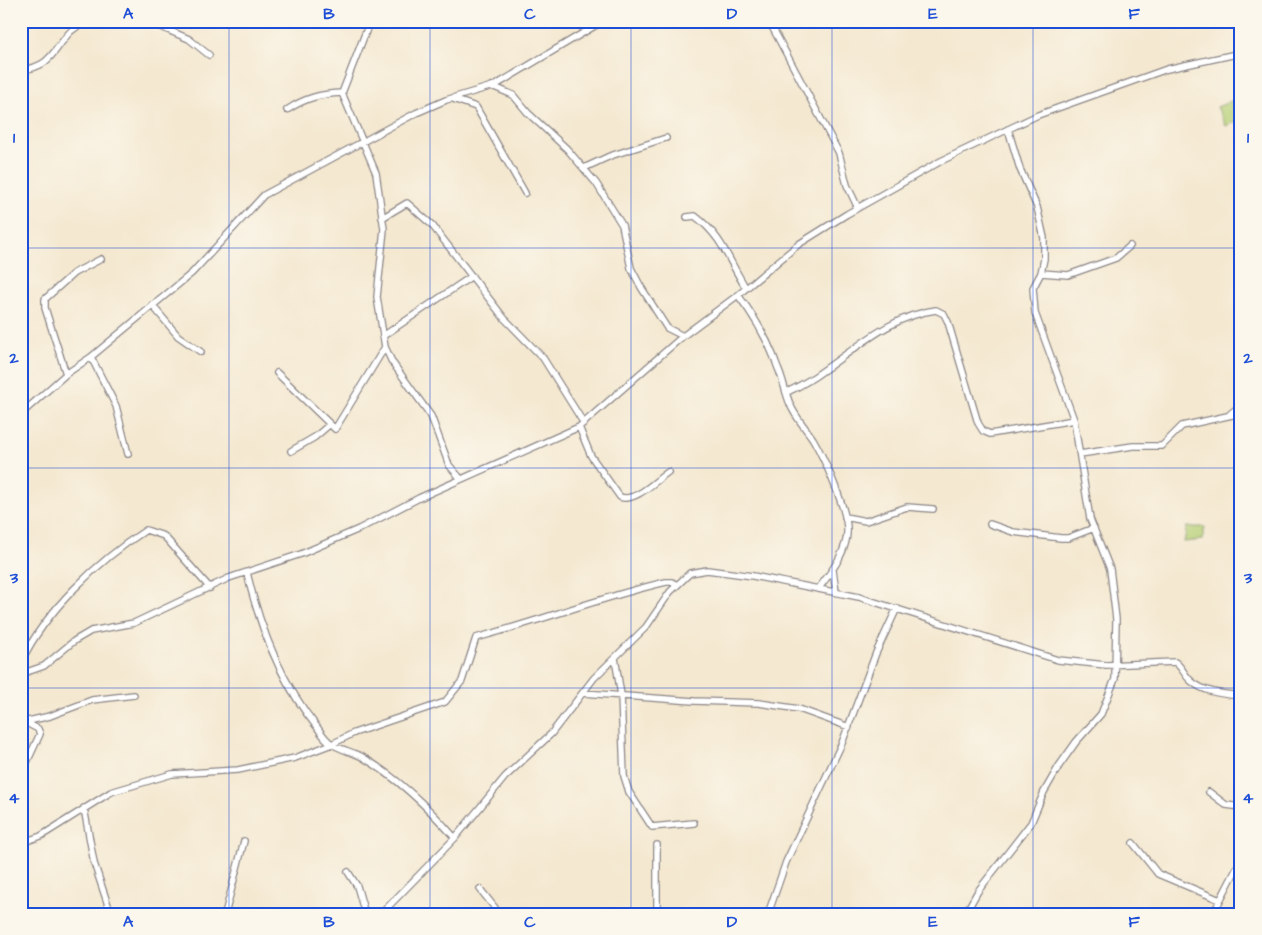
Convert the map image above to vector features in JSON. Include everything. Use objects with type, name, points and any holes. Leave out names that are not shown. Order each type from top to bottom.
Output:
[{"type":"street","points":[[21,70],[35,69],[44,64],[55,54],[70,32],[85,21]]},
{"type":"street","points":[[147,21],[189,39],[210,55]]},
{"type":"street","points":[[370,21],[342,93],[376,173],[384,229],[377,298],[385,347],[392,362],[431,416],[449,464],[461,479]]},
{"type":"street","points":[[21,414],[66,374],[91,356],[192,273],[264,195],[416,113],[492,86],[603,21]]},
{"type":"street","points":[[769,21],[839,153],[847,185],[858,208]]},
{"type":"street","points":[[21,674],[44,666],[74,641],[91,630],[134,623],[229,578],[301,554],[578,427],[683,336],[738,295],[799,244],[941,161],[1038,115],[1168,69],[1241,53]]},
{"type":"street","points":[[492,86],[513,95],[584,168],[622,225],[631,268],[641,287],[667,328],[683,336]]},
{"type":"street","points":[[287,110],[301,101],[320,94],[342,93]]},
{"type":"street","points":[[451,99],[476,107],[525,193]]},
{"type":"street","points":[[965,914],[978,891],[1031,823],[1044,792],[1059,766],[1076,742],[1101,714],[1116,680],[1115,592],[1105,551],[1090,520],[1074,420],[1032,299],[1033,288],[1041,273],[1045,249],[1037,207],[1020,169],[1008,129]]},
{"type":"street","points":[[584,168],[610,156],[666,138]]},
{"type":"street","points":[[382,218],[407,203],[432,225],[504,318],[543,358],[583,422]]},
{"type":"street","points":[[687,217],[695,216],[720,240],[746,288]]},
{"type":"street","points":[[1041,273],[1068,275],[1116,258],[1130,246]]},
{"type":"street","points":[[66,374],[45,308],[45,299],[74,273],[101,259]]},
{"type":"street","points":[[383,336],[472,276]]},
{"type":"street","points":[[738,295],[769,346],[790,404],[813,440],[831,475],[845,517],[847,528],[842,552],[833,570],[819,588]]},
{"type":"street","points":[[152,305],[178,336],[201,352]]},
{"type":"street","points":[[787,392],[812,379],[860,344],[915,315],[936,310],[944,314],[948,322],[978,423],[983,431],[990,434],[1074,420]]},
{"type":"street","points":[[277,373],[333,429],[338,428],[348,407],[385,347]]},
{"type":"street","points":[[91,356],[116,406],[128,454]]},
{"type":"street","points":[[1229,415],[1241,405]]},
{"type":"street","points":[[1080,454],[1133,446],[1162,446],[1182,426],[1241,413]]},
{"type":"street","points":[[291,451],[316,437],[329,425]]},
{"type":"street","points":[[578,427],[591,456],[620,497],[624,499],[635,496],[668,472]]},
{"type":"street","points":[[845,517],[866,521],[907,507],[933,509]]},
{"type":"street","points":[[990,524],[1013,532],[1061,538],[1068,538],[1094,528]]},
{"type":"street","points":[[21,662],[33,640],[69,596],[112,554],[146,530],[164,536],[210,588]]},
{"type":"street","points":[[380,914],[455,838],[505,777],[551,734],[594,678],[646,627],[670,592],[690,573],[707,570],[836,592],[897,608],[1058,660],[1115,665],[1175,662],[1182,667],[1189,679],[1201,689],[1241,696]]},
{"type":"street","points":[[833,570],[836,592]]},
{"type":"street","points":[[247,573],[255,607],[283,676],[306,714],[332,744],[363,758],[423,802],[455,838]]},
{"type":"street","points":[[21,843],[41,836],[111,792],[172,774],[238,770],[294,758],[354,734],[445,702],[462,681],[476,638],[540,620],[609,596],[666,582],[672,582],[677,585]]},
{"type":"street","points":[[768,914],[786,862],[849,727],[876,653],[897,608]]},
{"type":"street","points":[[615,658],[621,695],[624,776],[630,792],[652,827],[694,823]]},
{"type":"street","points":[[583,693],[694,701],[759,703],[799,710],[849,727]]},
{"type":"street","points":[[23,721],[50,716],[92,700],[134,695]]},
{"type":"street","points":[[23,721],[38,729],[40,734],[27,762]]},
{"type":"street","points":[[1209,792],[1226,805],[1241,806]]},
{"type":"street","points":[[84,808],[94,863],[111,914]]},
{"type":"street","points":[[225,914],[244,841]]},
{"type":"street","points":[[1133,843],[1158,874],[1220,900]]},
{"type":"street","points":[[657,846],[657,914]]},
{"type":"street","points":[[1213,914],[1241,860]]},
{"type":"street","points":[[348,872],[357,886],[365,914]]},
{"type":"street","points":[[480,889],[495,908],[496,914]]},
{"type":"green space","points":[[1236,99],[1241,109],[1241,119],[1226,126],[1217,107]]},
{"type":"green space","points":[[1187,527],[1205,527],[1202,540],[1184,542]]}]
